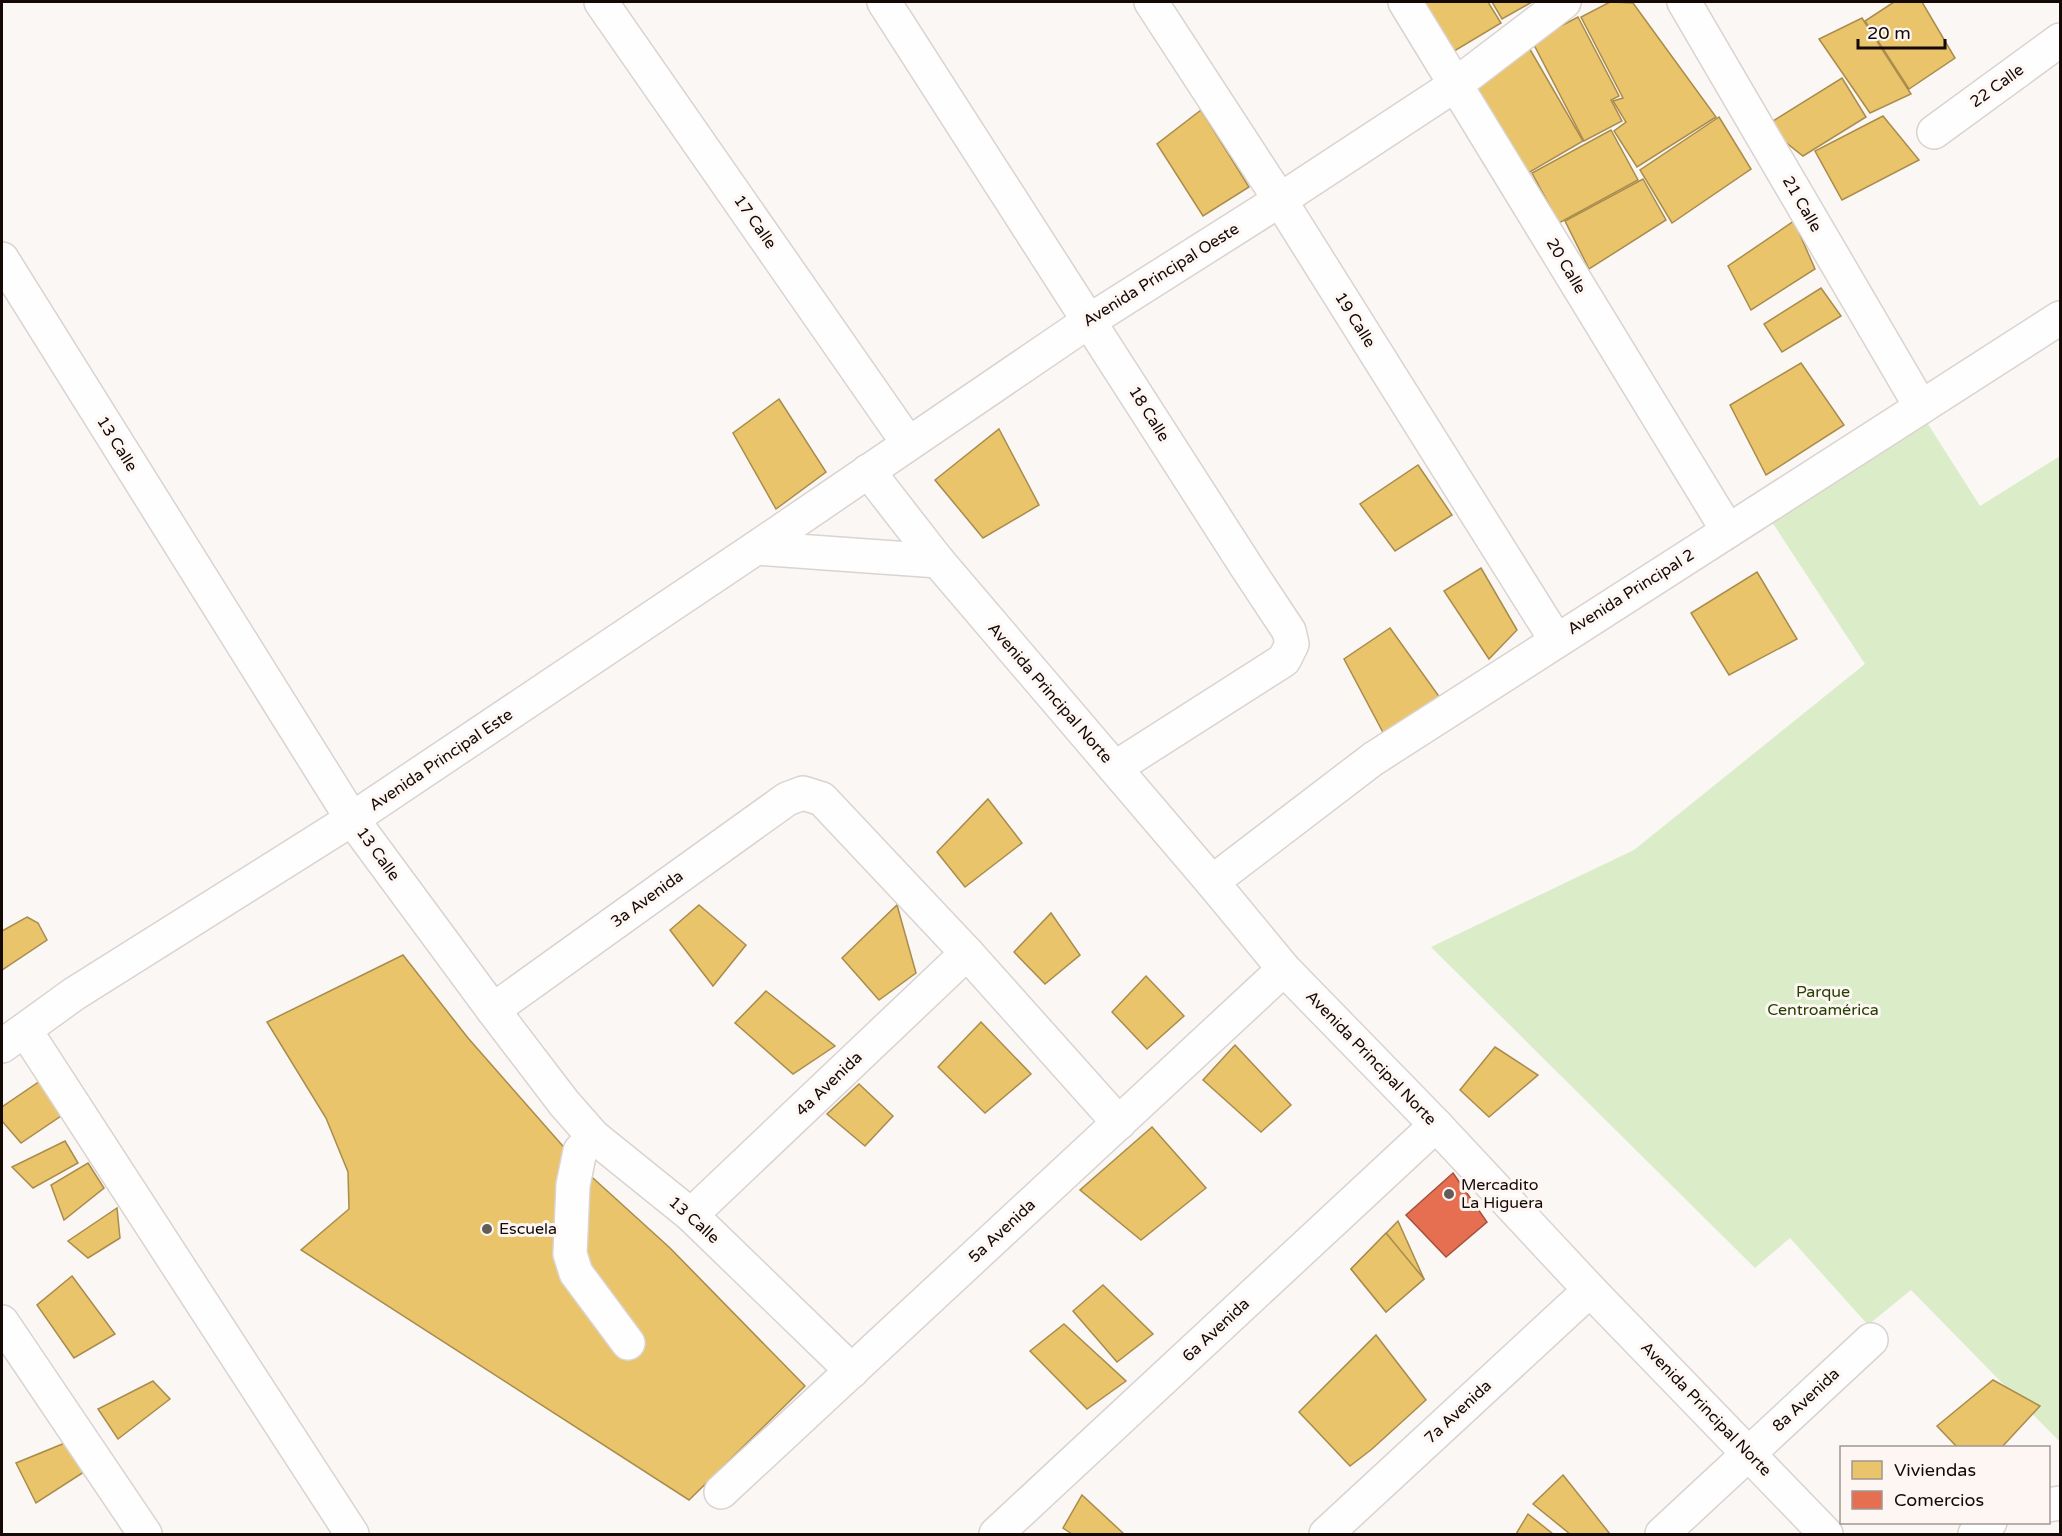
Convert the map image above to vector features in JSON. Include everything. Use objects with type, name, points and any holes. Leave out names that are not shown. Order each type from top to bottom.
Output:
[{"type":"street","name":"17 Calle","points":[[601,2],[908,443]]},
{"type":"street","name":"18 Calle","points":[[885,2],[1289,631],[1292,644],[1284,660],[1115,768]]},
{"type":"street","name":"19 Calle","points":[[1151,2],[1280,200],[1556,640]]},
{"type":"street","name":"20 Calle","points":[[1405,2],[1728,531]]},
{"type":"street","name":"Avenida Principal Oeste","points":[[756,548],[1089,321],[1280,200],[1455,85],[1564,2]]},
{"type":"street","name":"21 Calle","points":[[1684,2],[1921,407]]},
{"type":"street","name":"22 Calle","points":[[1934,132],[2061,40]]},
{"type":"street","name":"13 Calle","points":[[2,259],[352,819],[564,1103],[593,1136],[691,1215],[852,1371]]},
{"type":"street","name":"Avenida Principal 2","points":[[1212,882],[1373,759],[2061,318]]},
{"type":"street","name":"Avenida Principal Norte","points":[[868,471],[938,561],[1284,969],[1826,1534]]},
{"type":"street","name":"Avenida Principal Este","points":[[13,1038],[74,994],[352,819],[756,548]]},
{"type":"street","points":[[756,548],[938,561]]},
{"type":"street","name":"3a Avenida","points":[[493,1010],[787,799],[803,793],[822,799],[967,953]]},
{"type":"street","points":[[967,953],[1119,1123]]},
{"type":"street","name":"4a Avenida","points":[[691,1215],[967,953]]},
{"type":"street","name":"5a Avenida","points":[[721,1492],[1284,969]]},
{"type":"street","points":[[13,1038],[352,1534]]},
{"type":"street","name":"6a Avenida","points":[[996,1534],[1436,1125]]},
{"type":"street","points":[[593,1136],[580,1150],[573,1185],[570,1254],[576,1273],[628,1343]]},
{"type":"street","name":"7a Avenida","points":[[1326,1534],[1590,1290]]},
{"type":"street","points":[[2,1322],[145,1534]]},
{"type":"street","name":"8a Avenida","points":[[1662,1534],[1871,1340]]},
{"type":"street","points":[[1976,1534],[1988,1524]]},
{"type":"green space","name":"Parque Centroamérica","points":[[1926,421],[1980,506],[2060,456],[2060,1442],[1911,1290],[1868,1325],[1790,1238],[1755,1268],[1431,947],[1634,850],[1865,664],[1772,522]]},
{"type":"building: Viviendas","points":[[1420,2],[1488,2],[1501,23],[1451,53]]},
{"type":"building: Viviendas","points":[[1492,2],[1532,2],[1502,19]]},
{"type":"building: Viviendas","points":[[1610,2],[1633,3],[1716,117],[1637,167],[1614,131],[1626,122],[1613,101],[1623,98],[1581,17]]},
{"type":"building: Viviendas","points":[[1894,2],[1922,2],[1955,58],[1909,89],[1865,21]]},
{"type":"building: Viviendas","points":[[1578,17],[1619,96],[1611,100],[1622,121],[1584,141],[1532,41]]},
{"type":"building: Viviendas","points":[[1862,18],[1911,94],[1870,113],[1819,39]]},
{"type":"building: Viviendas","points":[[1528,46],[1583,141],[1521,177],[1470,87]]},
{"type":"building: Viviendas","points":[[1842,78],[1866,117],[1803,156],[1765,126]]},
{"type":"building: Viviendas","points":[[1201,110],[1249,187],[1203,216],[1157,144]]},
{"type":"building: Viviendas","points":[[1883,116],[1919,160],[1842,200],[1815,151]]},
{"type":"building: Viviendas","points":[[1719,117],[1751,169],[1672,223],[1640,170]]},
{"type":"building: Viviendas","points":[[1611,130],[1638,180],[1559,223],[1532,173]]},
{"type":"building: Viviendas","points":[[1643,179],[1666,220],[1589,269],[1565,221]]},
{"type":"building: Viviendas","points":[[1794,221],[1815,269],[1751,310],[1728,266]]},
{"type":"building: Viviendas","points":[[1821,288],[1841,316],[1782,352],[1764,324]]},
{"type":"building: Viviendas","points":[[1801,363],[1844,425],[1766,475],[1730,405]]},
{"type":"building: Viviendas","points":[[779,399],[826,472],[776,509],[733,433]]},
{"type":"building: Viviendas","points":[[999,429],[1039,505],[983,538],[935,480]]},
{"type":"building: Viviendas","points":[[1418,465],[1452,515],[1395,551],[1360,504]]},
{"type":"building: Viviendas","points":[[1481,568],[1517,630],[1489,659],[1444,591]]},
{"type":"building: Viviendas","points":[[1757,572],[1797,639],[1729,675],[1691,613]]},
{"type":"building: Viviendas","points":[[1390,628],[1443,702],[1386,738],[1344,659]]},
{"type":"building: Viviendas","points":[[988,799],[1022,843],[965,887],[937,852]]},
{"type":"building: Viviendas","points":[[699,905],[746,945],[713,986],[670,930]]},
{"type":"building: Viviendas","points":[[897,905],[916,973],[879,1000],[842,958]]},
{"type":"building: Viviendas","points":[[1051,913],[1080,955],[1045,984],[1014,952]]},
{"type":"building: Viviendas","points":[[27,917],[38,923],[47,940],[2,970],[2,931]]},
{"type":"building: Viviendas","name":"Escuela","points":[[403,955],[468,1038],[583,1169],[670,1248],[805,1386],[689,1500],[301,1250],[349,1209],[348,1172],[326,1118],[267,1022]]},
{"type":"building: Viviendas","points":[[1146,976],[1184,1016],[1147,1049],[1112,1012]]},
{"type":"building: Viviendas","points":[[766,991],[835,1046],[793,1074],[735,1023]]},
{"type":"building: Viviendas","points":[[981,1022],[1031,1074],[985,1113],[938,1067]]},
{"type":"building: Viviendas","points":[[1235,1045],[1291,1105],[1261,1132],[1203,1080]]},
{"type":"building: Viviendas","points":[[1495,1047],[1538,1075],[1489,1117],[1460,1090]]},
{"type":"building: Viviendas","points":[[40,1081],[61,1116],[21,1143],[2,1121],[2,1107]]},
{"type":"building: Viviendas","points":[[859,1084],[893,1116],[865,1146],[827,1114]]},
{"type":"building: Viviendas","points":[[1152,1127],[1206,1188],[1141,1240],[1080,1190]]},
{"type":"building: Viviendas","points":[[65,1141],[78,1163],[33,1188],[12,1167]]},
{"type":"building: Viviendas","points":[[88,1163],[104,1188],[64,1220],[51,1185]]},
{"type":"building: Viviendas","points":[[117,1208],[120,1238],[88,1258],[68,1241]]},
{"type":"building: Viviendas","points":[[1398,1221],[1424,1279],[1386,1312],[1351,1269]]},
{"type":"building: Viviendas","points":[[1386,1233],[1424,1279],[1386,1312],[1351,1269]]},
{"type":"building: Viviendas","points":[[72,1276],[115,1334],[74,1358],[37,1305]]},
{"type":"building: Viviendas","points":[[1103,1285],[1153,1334],[1117,1362],[1073,1311]]},
{"type":"building: Viviendas","points":[[1064,1324],[1126,1381],[1087,1409],[1030,1351]]},
{"type":"building: Viviendas","points":[[1376,1335],[1426,1400],[1350,1466],[1299,1412]]},
{"type":"building: Viviendas","points":[[1993,1380],[2040,1406],[2003,1446],[1956,1446],[1937,1426]]},
{"type":"building: Viviendas","points":[[153,1381],[170,1399],[118,1439],[98,1409]]},
{"type":"building: Viviendas","points":[[65,1443],[87,1470],[36,1503],[16,1463]]},
{"type":"building: Viviendas","points":[[1563,1475],[1610,1534],[1570,1534],[1533,1504]]},
{"type":"building: Viviendas","points":[[1082,1495],[1124,1534],[1072,1534],[1063,1528]]},
{"type":"building: Viviendas","points":[[1528,1514],[1553,1534],[1516,1534]]},
{"type":"building: Comercios","name":"Mercadito La Higuera","points":[[1453,1173],[1487,1222],[1446,1257],[1406,1215]]},
{"type":"place","name":"Mercadito La Higuera","points":[[1449,1194]]},
{"type":"place","name":"Escuela","points":[[487,1229]]}]
